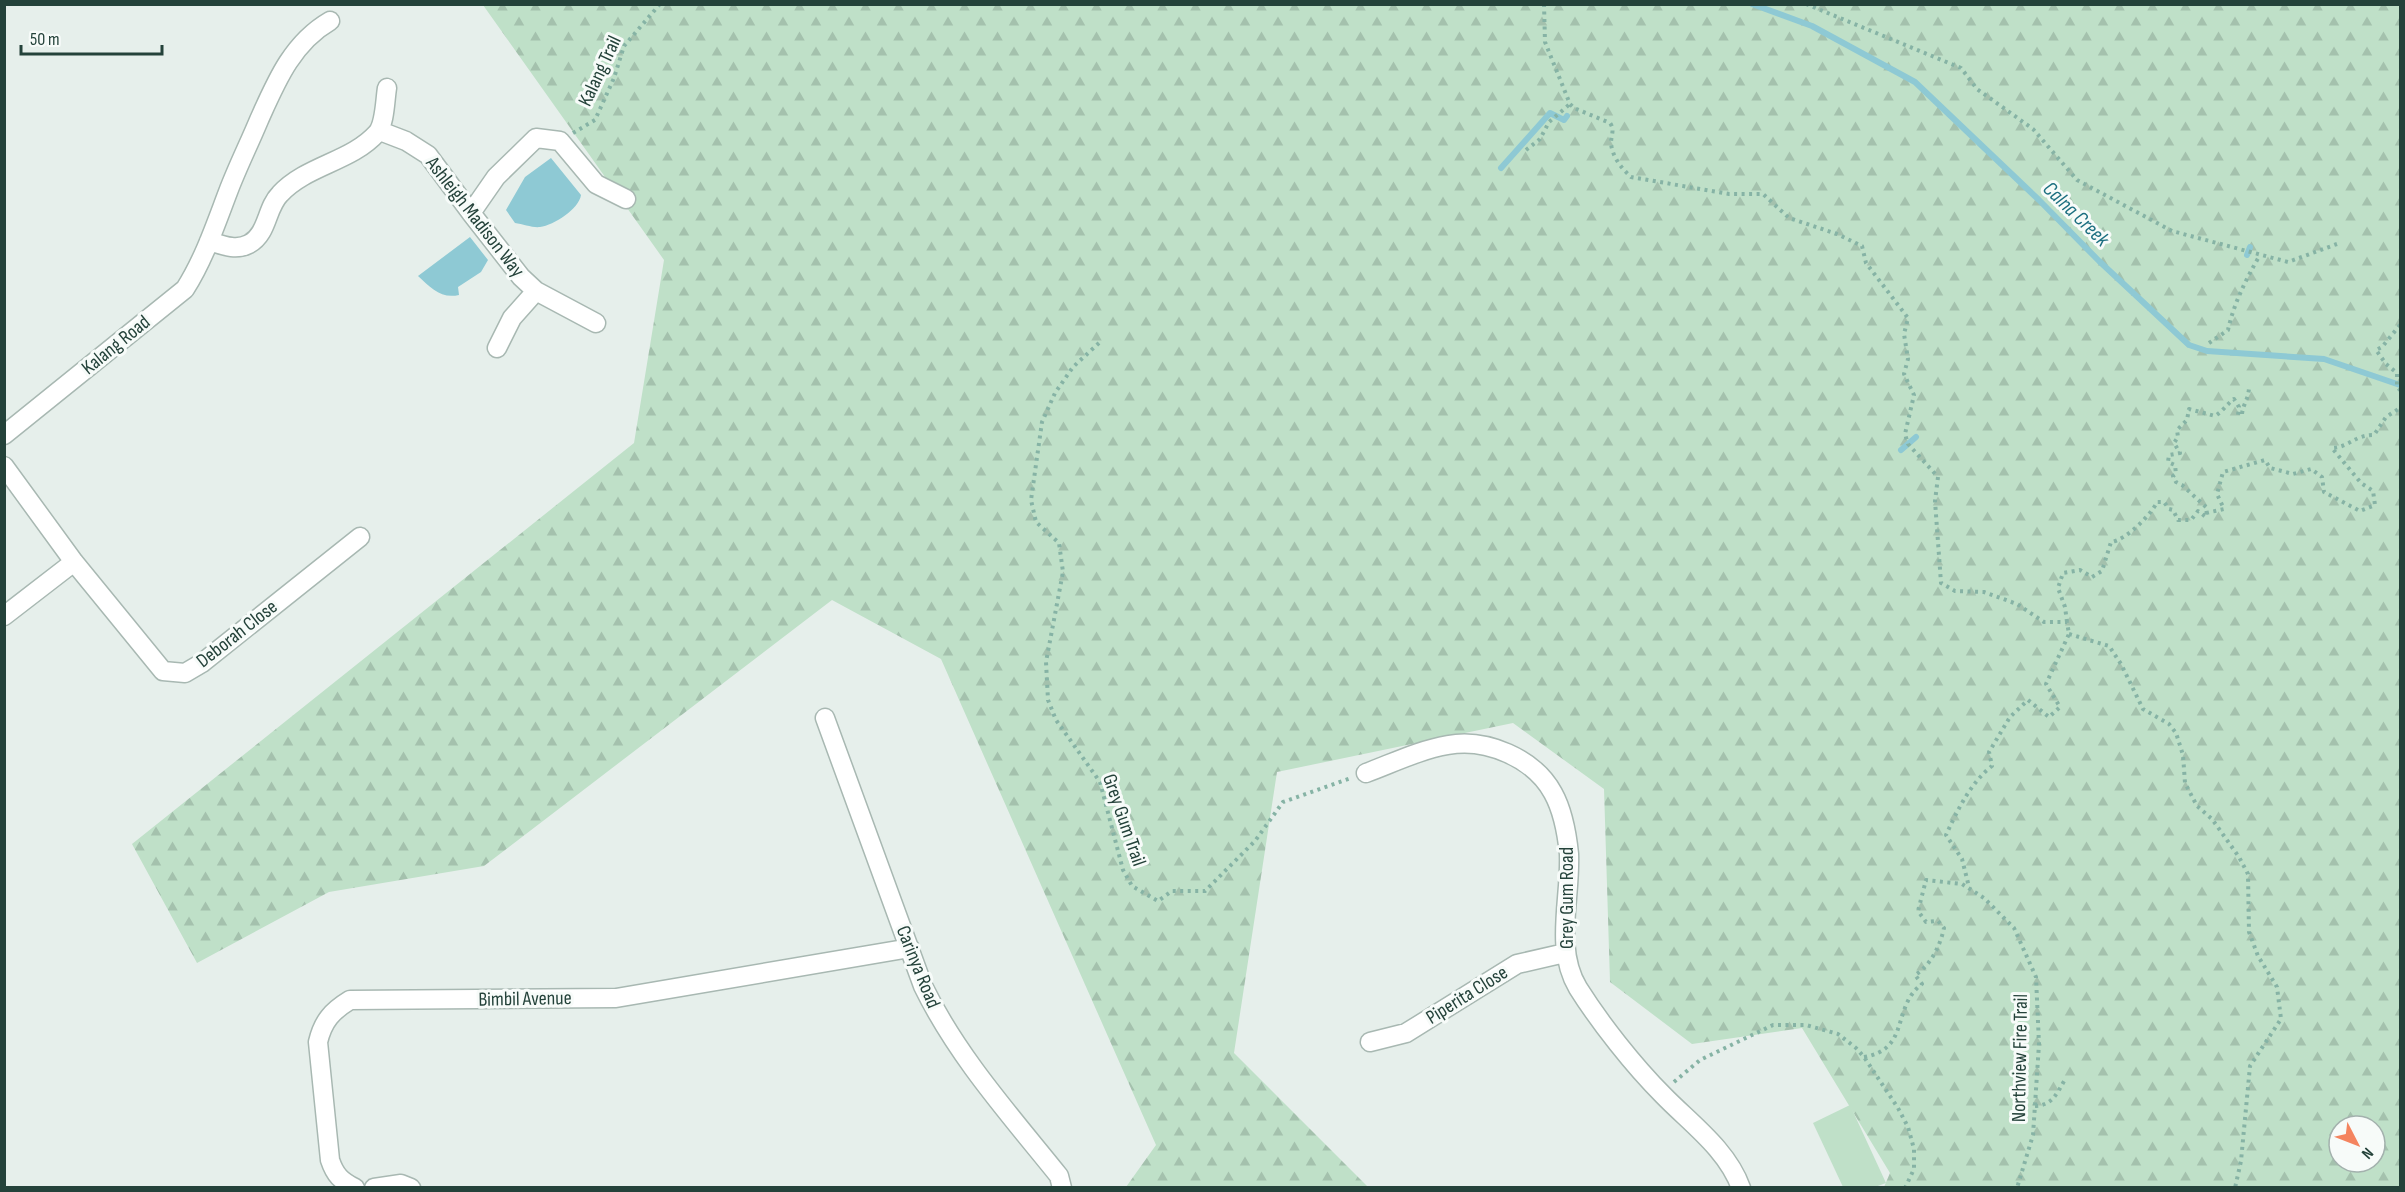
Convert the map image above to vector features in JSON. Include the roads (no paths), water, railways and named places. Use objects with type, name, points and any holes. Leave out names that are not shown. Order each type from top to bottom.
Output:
[{"type":"street","name":"Kalang Road","points":[[4,435],[185,289],[200,266],[277,79],[288,60],[321,26],[330,21]]},
{"type":"street","points":[[209,241],[231,248],[247,245],[259,238],[279,195],[310,171],[361,149],[380,131],[387,88]]},
{"type":"street","name":"Ashleigh Madison Way","points":[[380,131],[406,141],[428,155],[521,277],[536,291],[596,323]]},
{"type":"street","points":[[471,213],[496,177],[536,138],[560,141],[596,184],[626,199]]},
{"type":"street","name":"Ashleigh Madison Way","points":[[497,348],[512,318],[536,291]]},
{"type":"street","name":"Deborah Close","points":[[4,466],[74,562],[164,670],[185,673],[202,663],[360,537]]},
{"type":"street","points":[[4,616],[74,562]]},
{"type":"street","name":"Carinya Road","points":[[825,718],[923,986],[954,1042],[1059,1176],[1062,1188]]},
{"type":"street","name":"Grey Gum Road","points":[[1366,773],[1420,752],[1449,745],[1472,743],[1505,753],[1523,762],[1537,774],[1554,794],[1563,816],[1569,855],[1565,952],[1571,975],[1579,990],[1621,1046],[1661,1093],[1724,1156],[1736,1172],[1741,1188]]},
{"type":"street","name":"Bimbil Avenue","points":[[355,1188],[338,1178],[330,1160],[318,1042],[321,1027],[329,1016],[350,1000],[616,998],[910,948]]},
{"type":"street","name":"Piperita Close","points":[[1370,1042],[1406,1033],[1517,964],[1565,952]]},
{"type":"street","points":[[375,1188],[401,1184],[411,1188]]},
{"type":"water","points":[[551,158],[581,195],[576,206],[559,220],[546,226],[534,227],[515,223],[506,210],[525,177]]},
{"type":"water","points":[[470,237],[488,260],[481,272],[458,287],[459,295],[442,294],[418,276]]},
{"type":"waterway","name":"Calna Creek","points":[[1752,4],[1812,26],[1915,82],[2189,345],[2207,351],[2324,359],[2400,385]]},
{"type":"waterway","points":[[1501,168],[1550,113],[1564,120],[1567,116]]},
{"type":"waterway","points":[[2247,255],[2250,247]]},
{"type":"waterway","points":[[1901,450],[1916,437]]}]
